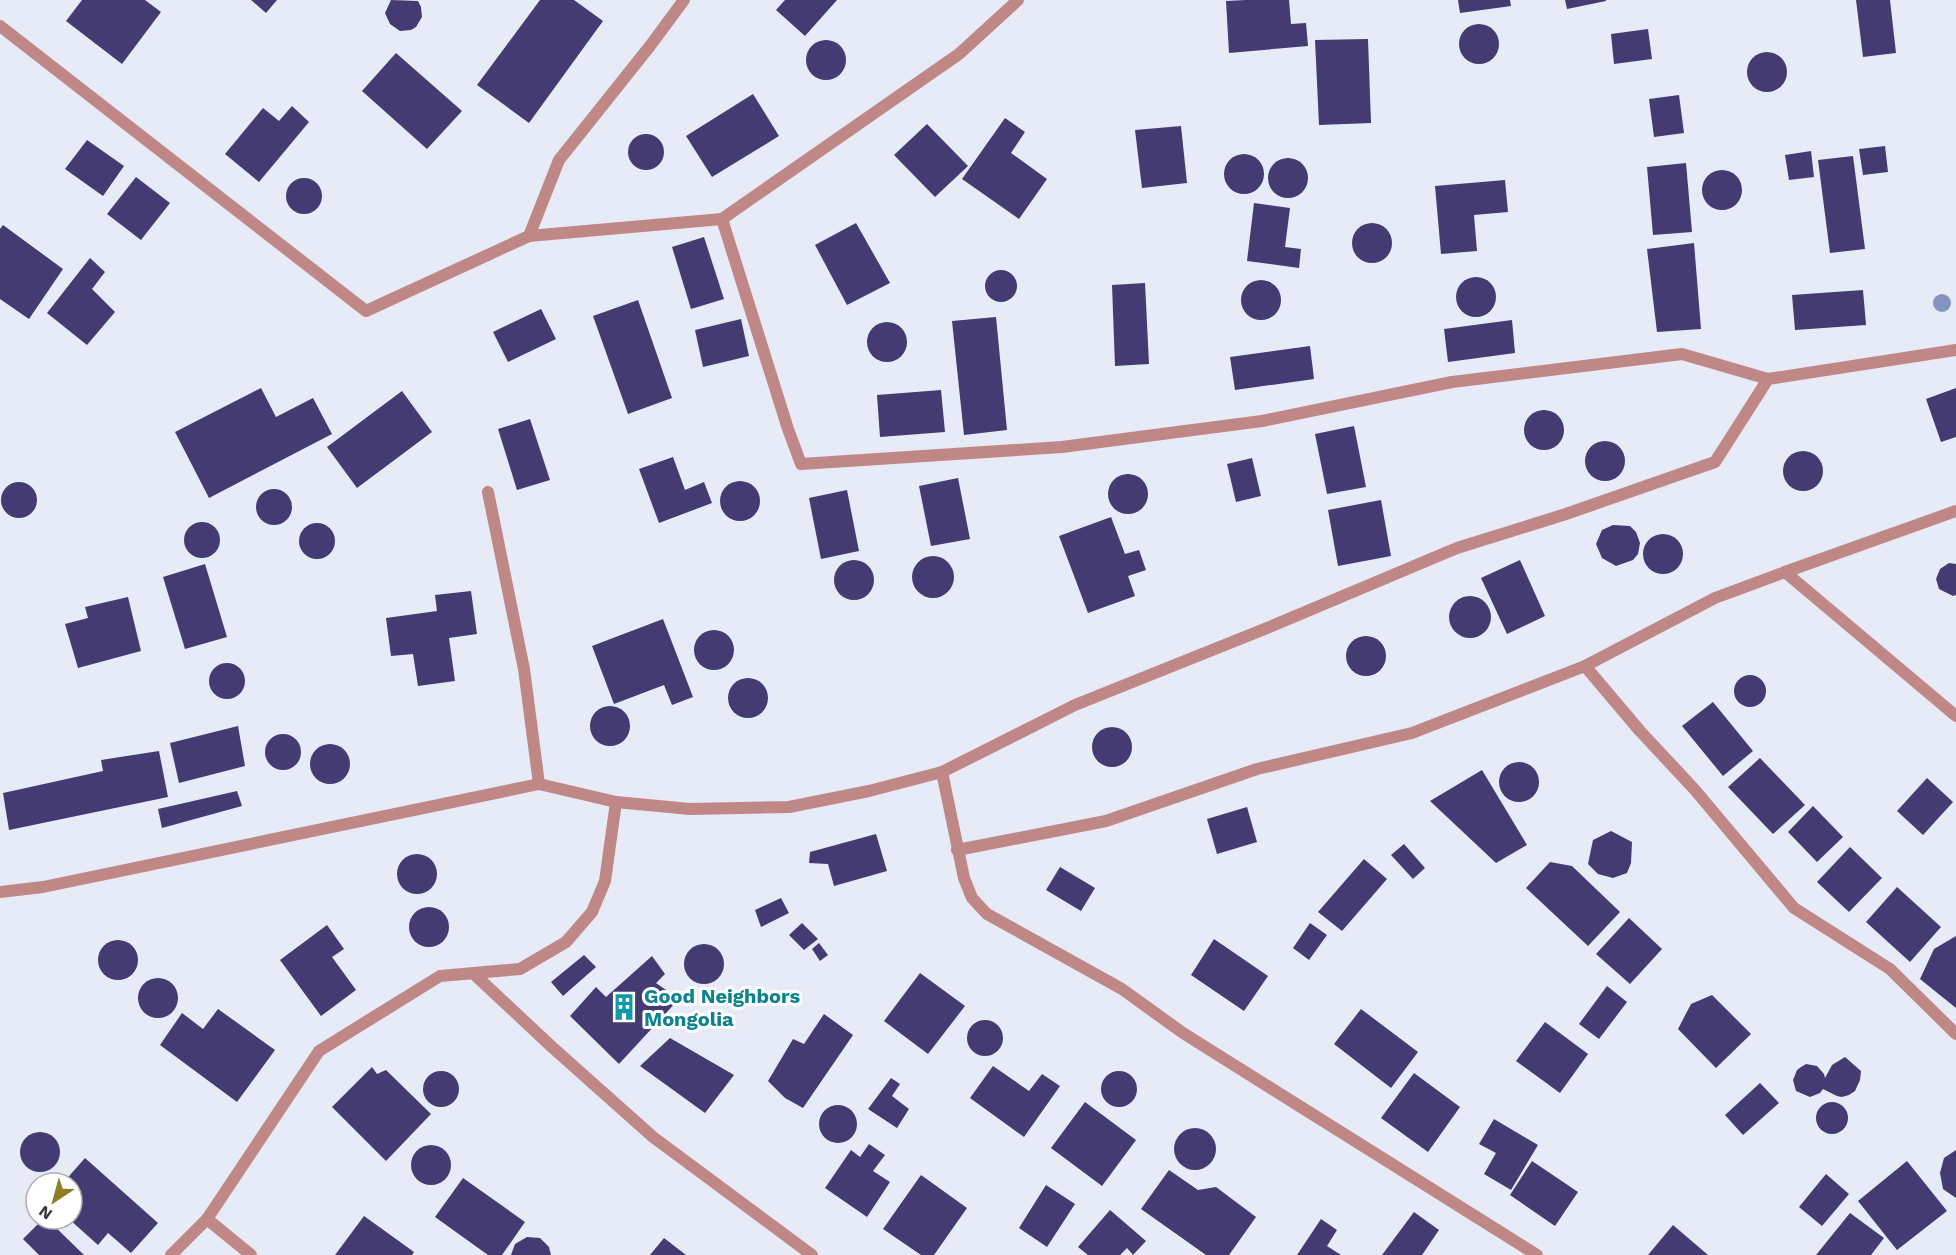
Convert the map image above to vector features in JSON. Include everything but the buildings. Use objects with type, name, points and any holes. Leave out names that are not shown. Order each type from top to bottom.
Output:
[{"type":"street","points":[[529,236],[559,160],[684,0]]},
{"type":"street","points":[[0,26],[366,311],[529,236],[722,219],[959,54],[1018,0]]},
{"type":"street","points":[[722,219],[801,464],[1062,447],[1262,421],[1452,382],[1682,354],[1768,379],[1956,350]]},
{"type":"street","points":[[0,892],[43,887],[538,784],[616,802],[690,809],[789,807],[869,791],[942,772],[1075,705],[1272,626],[1457,548],[1566,514],[1715,462],[1768,379]]},
{"type":"street","points":[[488,492],[524,669],[538,784]]},
{"type":"street","points":[[957,850],[1106,821],[1257,768],[1412,733],[1585,666],[1715,598],[1956,511]]},
{"type":"street","points":[[1785,572],[1956,716]]},
{"type":"street","points":[[1585,666],[1640,731],[1695,790],[1794,909],[1890,969],[1956,1034]]},
{"type":"street","points":[[942,772],[964,878],[972,898],[987,914],[1122,989],[1183,1033],[1538,1255]]},
{"type":"street","points":[[171,1255],[207,1219],[319,1051],[440,976],[520,969],[566,942],[592,912],[605,881],[616,802]]},
{"type":"street","points":[[474,974],[652,1137],[812,1255]]},
{"type":"street","points":[[207,1219],[251,1255]]},
{"type":"place","name":"Good Neighbors Mongolia","points":[[624,1007]]}]
